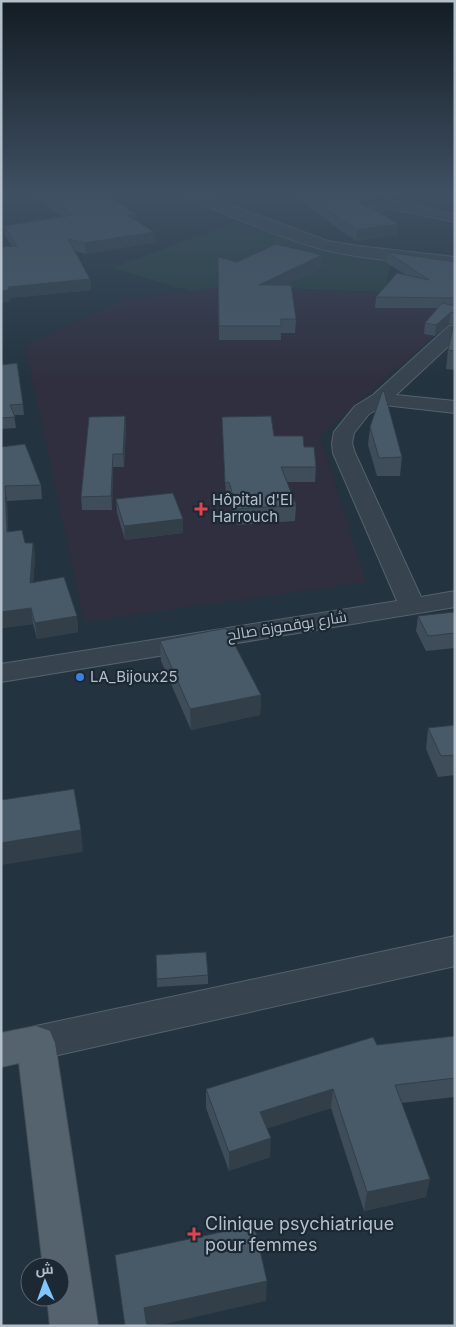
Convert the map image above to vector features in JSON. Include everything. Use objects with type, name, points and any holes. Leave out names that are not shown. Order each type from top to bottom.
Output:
[{"type":"main road","points":[[19,1047],[74,1326]]},
{"type":"street","points":[[401,256],[455,262]]},
{"type":"street","points":[[412,606],[344,453],[342,444],[344,432],[362,410],[380,399],[455,330]]},
{"type":"street","points":[[380,399],[455,407]]},
{"type":"street","name":"شارع بوقموزة صالح","points":[[1,673],[455,599]]},
{"type":"street","points":[[19,1047],[455,951]]},
{"type":"shaded area","name":"Hôpital d'El Harrouch","points":[[224,286],[455,295],[455,317],[320,436],[366,582],[84,622],[25,346],[123,300]]},
{"type":"green space","points":[[144,256],[372,256],[391,259],[385,292],[224,286],[190,291],[112,268]]},
{"type":"building","points":[[1,256],[77,256],[90,279],[8,287],[9,290],[1,291]]},
{"type":"building","points":[[250,256],[320,256],[259,285],[291,285],[296,319],[281,319],[281,326],[219,326],[218,257],[237,262]]},
{"type":"building","points":[[393,256],[414,256],[455,262],[455,298],[376,297],[397,273],[429,280]]},
{"type":"building","points":[[442,303],[455,306],[455,312],[450,313],[436,325],[425,323]]},
{"type":"building","points":[[455,326],[455,351],[448,350],[453,328]]},
{"type":"building","points":[[17,363],[23,404],[10,405],[15,417],[1,418],[1,365]]},
{"type":"building","points":[[384,391],[402,457],[379,458],[370,427],[382,392]]},
{"type":"building","points":[[125,416],[123,454],[113,454],[111,496],[81,497],[89,417]]},
{"type":"building","points":[[271,416],[274,436],[303,436],[304,447],[314,447],[316,467],[281,467],[296,505],[237,509],[229,482],[225,483],[222,417]]},
{"type":"building","points":[[25,444],[41,485],[5,486],[7,532],[22,530],[25,543],[33,543],[30,583],[64,577],[77,616],[35,623],[31,608],[1,612],[1,447]]},
{"type":"building","points":[[173,493],[183,519],[124,526],[116,499]]},
{"type":"building","points":[[455,612],[455,633],[428,636],[418,616]]},
{"type":"building","points":[[226,628],[261,695],[190,709],[160,641]]},
{"type":"building","points":[[455,725],[455,755],[441,756],[428,728]]},
{"type":"building","points":[[74,789],[81,830],[1,843],[1,800]]},
{"type":"building","points":[[206,952],[208,975],[157,979],[156,955]]},
{"type":"building","points":[[455,1036],[455,1078],[395,1085],[430,1179],[367,1192],[333,1089],[260,1112],[271,1138],[229,1152],[206,1089],[373,1037],[377,1045]]},
{"type":"building","points":[[254,1225],[267,1281],[144,1308],[147,1326],[125,1326],[115,1255]]},
{"type":"place","name":"Hôpital d'El Harrouch","points":[[201,509]]},
{"type":"place","name":"LA_Bijoux25","points":[[80,677]]},
{"type":"place","name":"Clinique psychiatrique pour femmes","points":[[194,1234]]}]
